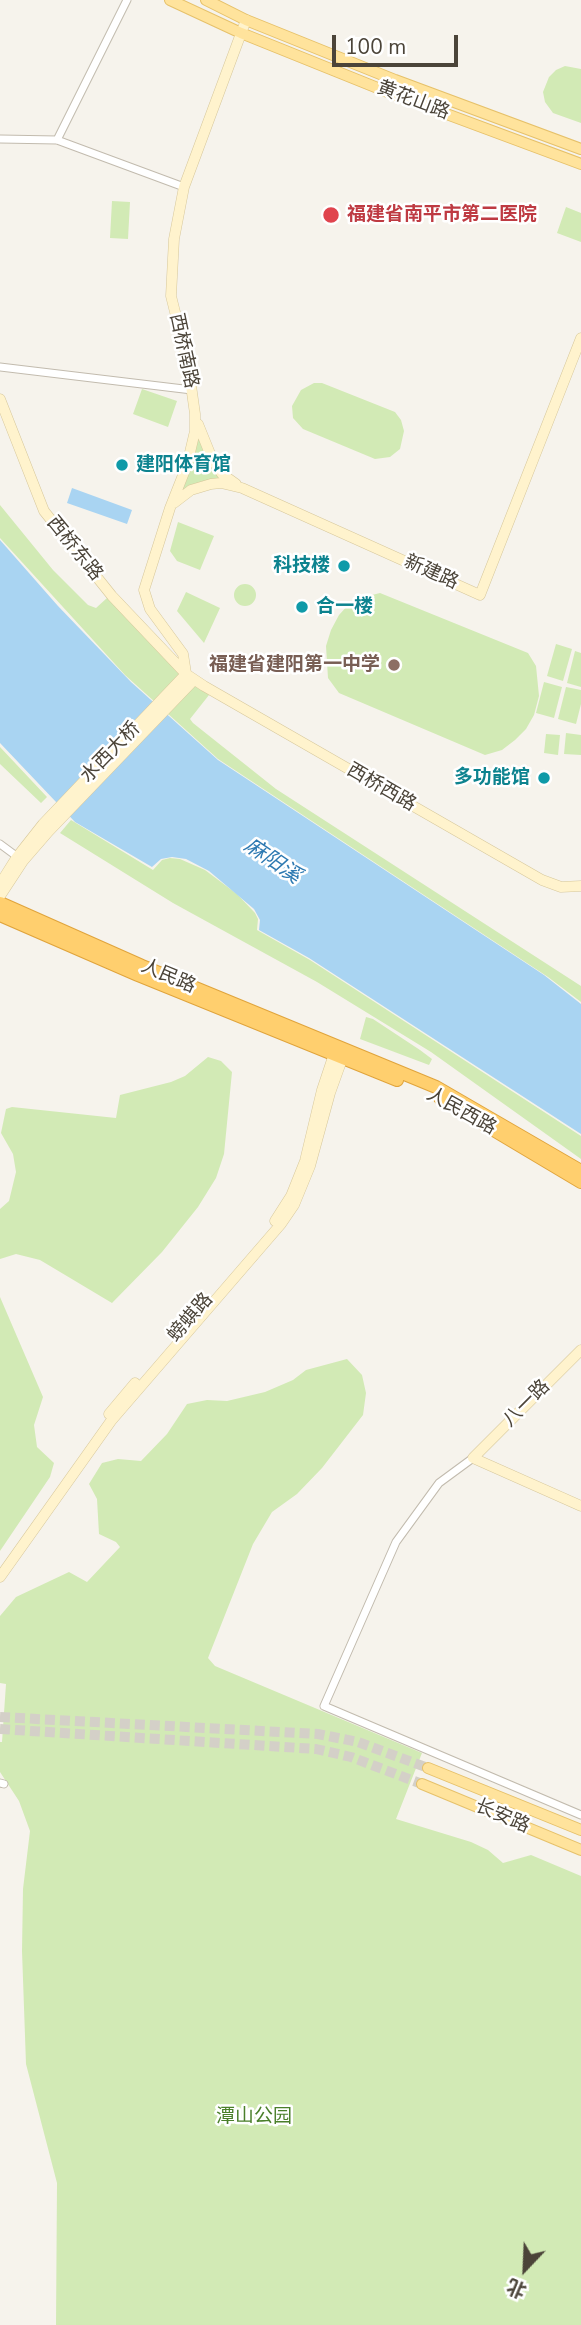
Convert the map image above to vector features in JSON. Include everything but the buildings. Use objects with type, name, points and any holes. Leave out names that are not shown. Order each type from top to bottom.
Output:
[{"type":"highway","name":"人民路","points":[[0,903],[340,1053]]},
{"type":"highway","name":"人民路","points":[[0,915],[340,1053]]},
{"type":"highway","name":"人民西路","points":[[340,1053],[460,1099],[581,1171]]},
{"type":"highway","name":"人民西路","points":[[340,1053],[433,1095],[581,1182]]},
{"type":"main road","name":"黄花山路","points":[[170,0],[241,33],[390,93],[581,164]]},
{"type":"main road","name":"黄花山路","points":[[206,0],[246,20],[395,80],[581,149]]},
{"type":"main road","name":"西桥南路","points":[[186,681],[180,649],[150,609],[144,596],[145,582],[192,447],[195,414],[171,296],[174,239],[184,187],[246,20]]},
{"type":"main road","name":"新建路","points":[[170,508],[182,495],[202,486],[221,483],[242,488],[481,595],[581,338]]},
{"type":"main road","name":"西桥东路","points":[[0,400],[44,511],[112,596],[186,681]]},
{"type":"main road","points":[[195,414],[213,461],[230,481],[242,488]]},
{"type":"main road","name":"水西大桥","points":[[20,859],[46,827],[186,681]]},
{"type":"main road","name":"西桥西路","points":[[186,681],[542,880],[561,887],[581,886]]},
{"type":"main road","points":[[0,884],[20,859]]},
{"type":"main road","points":[[0,896],[20,859]]},
{"type":"main road","points":[[0,1577],[111,1421],[295,1205],[310,1166],[340,1053]]},
{"type":"main road","name":"螃蜞路","points":[[0,1566],[62,1476],[119,1401],[284,1208],[305,1160],[340,1053]]},
{"type":"main road","name":"八一路","points":[[473,1458],[581,1350]]},
{"type":"main road","points":[[473,1458],[581,1506]]},
{"type":"main road","name":"长安路","points":[[428,1768],[581,1830]]},
{"type":"main road","name":"长安路","points":[[422,1784],[581,1850]]},
{"type":"street","points":[[57,140],[128,0]]},
{"type":"street","points":[[0,139],[57,140],[184,187]]},
{"type":"street","points":[[0,367],[192,390]]},
{"type":"street","points":[[0,844],[20,859]]},
{"type":"street","points":[[473,1458],[439,1483],[396,1542],[324,1706],[581,1815]]},
{"type":"green space","points":[[565,66],[581,69],[581,123],[553,113],[545,102],[543,92],[549,77]]},
{"type":"green space","points":[[112,201],[130,202],[128,239],[110,238]]},
{"type":"green space","points":[[566,207],[581,213],[581,242],[557,233]]},
{"type":"green space","points":[[314,383],[322,383],[395,412],[404,431],[400,449],[390,457],[375,459],[303,429],[293,418],[292,406],[301,390]]},
{"type":"green space","points":[[142,389],[177,401],[168,427],[133,414]]},
{"type":"green space","points":[[199,436],[223,478],[182,491]]},
{"type":"green space","points":[[0,505],[53,570],[88,605],[96,608],[107,598],[205,690],[209,695],[190,719],[193,723],[276,789],[581,986],[581,1002],[548,977],[218,759],[125,675],[0,538]]},
{"type":"green space","points":[[178,522],[214,536],[200,570],[177,561],[170,551]]},
{"type":"green space","points":[[245,584],[253,587],[256,595],[253,603],[245,606],[237,603],[234,595],[237,587]]},
{"type":"green space","points":[[186,592],[220,608],[204,643],[177,611]]},
{"type":"green space","points":[[380,593],[528,653],[536,666],[539,696],[534,715],[526,729],[515,740],[502,750],[485,755],[339,693],[328,678],[326,646],[331,630],[349,604]]},
{"type":"green space","points":[[556,644],[572,649],[563,681],[547,676]]},
{"type":"green space","points":[[575,651],[581,653],[581,687],[567,683]]},
{"type":"green space","points":[[544,682],[562,687],[554,718],[536,713]]},
{"type":"green space","points":[[566,687],[581,690],[576,724],[558,719]]},
{"type":"green space","points":[[566,733],[581,735],[581,755],[564,754]]},
{"type":"green space","points":[[546,734],[560,735],[558,755],[544,753]]},
{"type":"green space","points":[[0,747],[47,797],[41,803],[0,764]]},
{"type":"green space","points":[[71,820],[153,870],[162,860],[170,858],[180,859],[205,870],[237,894],[255,913],[258,919],[257,930],[310,960],[581,1136],[581,1159],[431,1052],[317,982],[173,903],[60,833]]},
{"type":"green space","points":[[366,1017],[432,1059],[429,1065],[360,1039]]},
{"type":"green space","points":[[208,1057],[221,1061],[232,1072],[224,1154],[216,1178],[198,1207],[162,1252],[112,1303],[40,1260],[16,1254],[0,1259],[0,1209],[9,1201],[16,1172],[13,1154],[1,1133],[6,1109],[12,1107],[116,1118],[120,1095],[185,1076]]},
{"type":"green space","points":[[0,1297],[43,1397],[34,1425],[37,1447],[54,1463],[50,1477],[0,1551]]},
{"type":"green space","name":"潭山公园","points":[[347,1359],[362,1375],[366,1393],[363,1415],[322,1468],[297,1494],[272,1512],[253,1544],[208,1658],[215,1666],[422,1753],[396,1819],[471,1842],[488,1850],[503,1863],[531,1855],[581,1876],[581,2325],[56,2325],[57,2183],[26,2064],[23,1889],[30,1831],[19,1801],[0,1772],[6,1684],[0,1683],[0,1616],[16,1597],[69,1572],[87,1582],[120,1547],[116,1542],[99,1534],[97,1499],[89,1484],[102,1463],[118,1459],[141,1461],[167,1434],[187,1404],[207,1400],[227,1401],[265,1392],[293,1380],[306,1370]]},
{"type":"water","points":[[72,488],[132,510],[127,524],[67,503]]},
{"type":"water","name":"麻阳溪","points":[[0,540],[58,606],[131,682],[218,760],[544,975],[581,1004],[581,1134],[309,958],[259,930],[260,920],[254,909],[209,871],[186,859],[172,857],[161,859],[152,867],[75,822],[0,743]]},
{"type":"tunnel","points":[[0,1717],[318,1734],[358,1742],[428,1768]]},
{"type":"tunnel","points":[[0,1729],[316,1749],[351,1757],[422,1784]]},
{"type":"place","name":"福建省南平市第二医院","points":[[331,215]]},
{"type":"place","name":"建阳体育馆","points":[[122,465]]},
{"type":"place","name":"科技楼","points":[[344,566]]},
{"type":"place","name":"合一楼","points":[[302,607]]},
{"type":"place","name":"福建省建阳第一中学","points":[[394,665]]},
{"type":"place","name":"多功能馆","points":[[544,778]]}]
